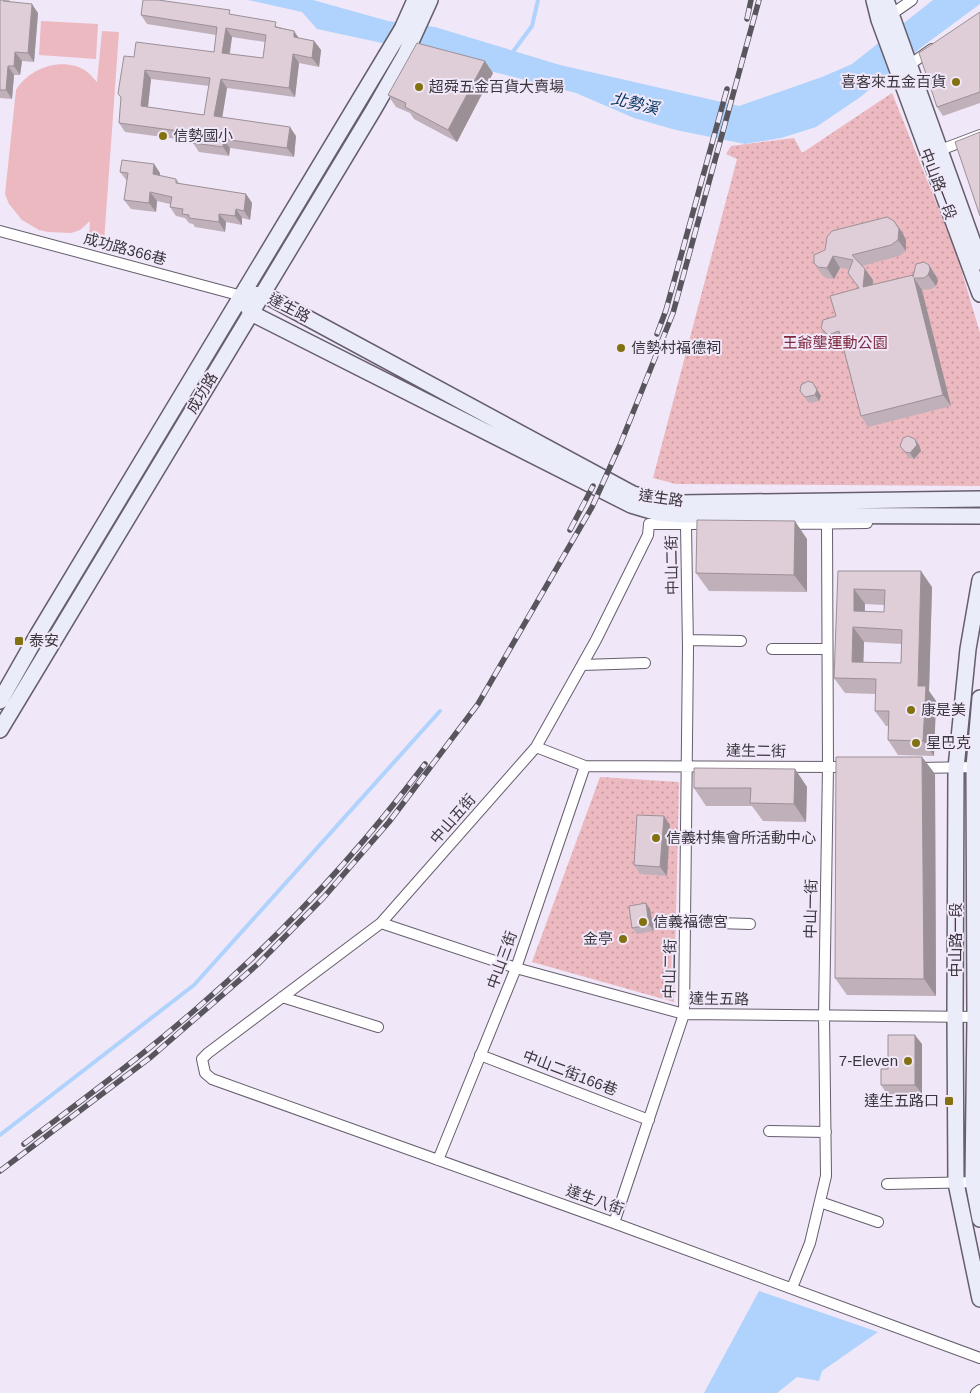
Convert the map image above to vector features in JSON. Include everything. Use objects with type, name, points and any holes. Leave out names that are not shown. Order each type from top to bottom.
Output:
[{"type":"street","name":"中山路一段","points":[[874,0],[886,11],[980,294]]},
{"type":"street","points":[[886,11],[912,0]]},
{"type":"street","name":"成功路","points":[[0,730],[242,296],[390,50],[420,5]]},
{"type":"street","name":"成功路","points":[[0,701],[38,634],[264,294],[405,56],[420,5]]},
{"type":"street","points":[[904,69],[943,41]]},
{"type":"street","points":[[934,152],[980,135]]},
{"type":"street","name":"中山路一段","points":[[934,152],[980,262]]},
{"type":"street","name":"成功路366巷","points":[[0,231],[242,296]]},
{"type":"street","name":"達生路","points":[[980,499],[679,502],[660,501],[633,494],[264,294],[242,296],[251,313],[458,415],[631,505],[658,513],[681,515],[980,516]]},
{"type":"street","name":"達生路","points":[[649,524],[892,522],[903,515]]},
{"type":"street","name":"中山五街","points":[[203,1068],[202,1059],[208,1053],[381,923],[536,747],[582,665],[648,535],[649,524]]},
{"type":"street","name":"中山一街","points":[[792,1288],[810,1243],[826,1176],[824,1015],[828,767],[826,524]]},
{"type":"street","name":"中山二街","points":[[614,1223],[684,1014],[688,640],[686,525]]},
{"type":"street","name":"中山路一段","points":[[980,580],[968,649],[956,768],[956,1183],[980,1300]]},
{"type":"street","points":[[688,640],[741,641]]},
{"type":"street","points":[[772,649],[827,649]]},
{"type":"street","points":[[582,665],[645,663]]},
{"type":"street","name":"中山路一段","points":[[980,698],[977,767],[978,1017],[976,1182],[980,1219]]},
{"type":"street","name":"達生二街","points":[[536,747],[585,766],[857,767]]},
{"type":"street","name":"中山三街","points":[[438,1160],[516,968],[585,766]]},
{"type":"street","points":[[907,768],[977,767]]},
{"type":"street","points":[[685,922],[750,924]]},
{"type":"street","name":"達生五路","points":[[381,923],[516,968],[684,1014],[956,1015],[978,1017]]},
{"type":"street","points":[[282,997],[378,1027]]},
{"type":"street","name":"中山二街166巷","points":[[480,1055],[649,1120]]},
{"type":"street","name":"達生八街","points":[[203,1068],[212,1079],[614,1223],[980,1358]]},
{"type":"street","points":[[769,1131],[826,1132]]},
{"type":"street","points":[[886,1184],[976,1182]]},
{"type":"street","points":[[820,1202],[878,1222]]},
{"type":"street","points":[[976,1393],[980,1390]]},
{"type":"green space","points":[[41,21],[98,24],[96,59],[39,55]]},
{"type":"green space","points":[[102,31],[119,32],[104,242],[89,239],[90,221],[80,230],[71,233],[39,230],[22,220],[9,204],[5,194],[16,90],[22,82],[38,70],[57,65],[77,67],[86,71],[97,82]]},
{"type":"green space","name":"王爺壟運動公園","points":[[892,93],[956,252],[980,333],[980,486],[676,484],[653,478],[737,159],[726,154],[731,146],[794,138],[802,153]]},
{"type":"green space","points":[[600,777],[679,782],[674,1002],[532,962]]},
{"type":"water","name":"北勢溪","points":[[248,0],[313,0],[388,21],[435,27],[560,65],[739,106],[822,77],[852,64],[933,0],[980,0],[980,4],[923,46],[859,98],[816,127],[781,138],[745,144],[676,130],[634,118],[576,93],[490,71],[489,66],[317,29],[302,12]]},
{"type":"water","points":[[759,1291],[878,1332],[822,1371],[819,1381],[797,1377],[777,1393],[704,1393]]},
{"type":"building","points":[[0,0],[32,4],[28,53],[15,52],[14,66],[8,66],[6,90],[0,90]]},
{"type":"building","points":[[143,0],[158,0],[230,10],[229,14],[276,22],[275,27],[294,31],[294,37],[314,41],[312,58],[293,54],[289,88],[221,79],[214,116],[290,127],[287,148],[223,139],[223,147],[193,143],[194,133],[119,123],[121,97],[118,94],[124,56],[134,57],[136,42],[214,52],[217,27],[141,15]],"holes":[[[226,28],[266,35],[263,58],[222,53]],[[145,70],[210,78],[204,115],[141,106]]]},
{"type":"building","name":"喜客來五金百貨","points":[[980,12],[980,92],[937,107],[919,53]]},
{"type":"building","points":[[417,43],[485,61],[448,130],[405,107],[406,103],[388,95]]},
{"type":"building","points":[[980,132],[980,216],[955,142]]},
{"type":"building","points":[[122,160],[154,164],[153,174],[176,179],[176,183],[246,194],[244,211],[236,209],[235,216],[219,214],[219,222],[189,218],[189,215],[182,214],[183,209],[170,207],[172,197],[150,192],[149,203],[124,200],[128,173],[120,172]]},
{"type":"building","points":[[887,217],[894,221],[899,229],[898,240],[891,245],[852,255],[865,269],[863,287],[913,275],[913,277],[916,264],[924,262],[929,265],[928,275],[924,278],[914,278],[943,395],[861,416],[839,331],[828,335],[821,328],[823,320],[836,316],[830,296],[859,288],[848,273],[853,260],[833,256],[827,268],[818,267],[814,263],[814,255],[825,250],[827,237],[832,231]]},
{"type":"building","points":[[808,381],[813,383],[817,390],[815,395],[805,397],[800,391],[801,385]]},
{"type":"building","points":[[908,436],[915,439],[917,445],[910,453],[905,452],[900,446],[903,438]]},
{"type":"building","points":[[697,520],[795,521],[794,575],[696,573]]},
{"type":"building","points":[[838,571],[921,571],[918,686],[926,686],[923,741],[888,740],[889,711],[875,711],[876,679],[834,678]],"holes":[[[854,589],[885,590],[884,612],[854,611]],[[853,627],[902,630],[901,663],[852,662]]]},
{"type":"building","points":[[836,757],[922,757],[924,979],[835,978]]},
{"type":"building","points":[[694,768],[795,769],[794,804],[750,803],[751,788],[694,788]]},
{"type":"building","name":"信義村集會所活動中心","points":[[637,815],[664,816],[660,867],[634,865]]},
{"type":"building","points":[[646,903],[649,925],[632,928],[629,906]]},
{"type":"building","points":[[888,1035],[915,1035],[915,1085],[881,1085],[881,1069],[888,1069]]},
{"type":"waterway","points":[[512,53],[532,26],[538,0]]},
{"type":"waterway","points":[[0,1135],[194,985],[440,711]]},
{"type":"railway","points":[[747,19],[751,0]]},
{"type":"railway","points":[[0,1171],[151,1057],[258,964],[324,897],[389,822],[478,704],[592,507],[620,445],[673,313],[759,0]]},
{"type":"railway","points":[[657,334],[666,310],[727,89]]},
{"type":"railway","points":[[570,530],[593,486]]},
{"type":"railway","points":[[24,1144],[154,1044],[196,1009],[258,952],[346,861],[425,764]]},
{"type":"place","name":"喜客來五金百貨","points":[[956,82]]},
{"type":"place","name":"超舜五金百貨大賣場","points":[[419,87]]},
{"type":"place","name":"信勢國小","points":[[163,136]]},
{"type":"place","name":"信勢村福德祠","points":[[621,348]]},
{"type":"place","name":"泰安","points":[[19,641]]},
{"type":"place","name":"康是美","points":[[911,710]]},
{"type":"place","name":"星巴克","points":[[916,743]]},
{"type":"place","name":"信義村集會所活動中心","points":[[656,838]]},
{"type":"place","name":"信義福德宮","points":[[643,922]]},
{"type":"place","name":"金亭","points":[[623,939]]},
{"type":"place","name":"7-Eleven","points":[[908,1061]]},
{"type":"place","name":"達生五路口","points":[[949,1101]]}]
